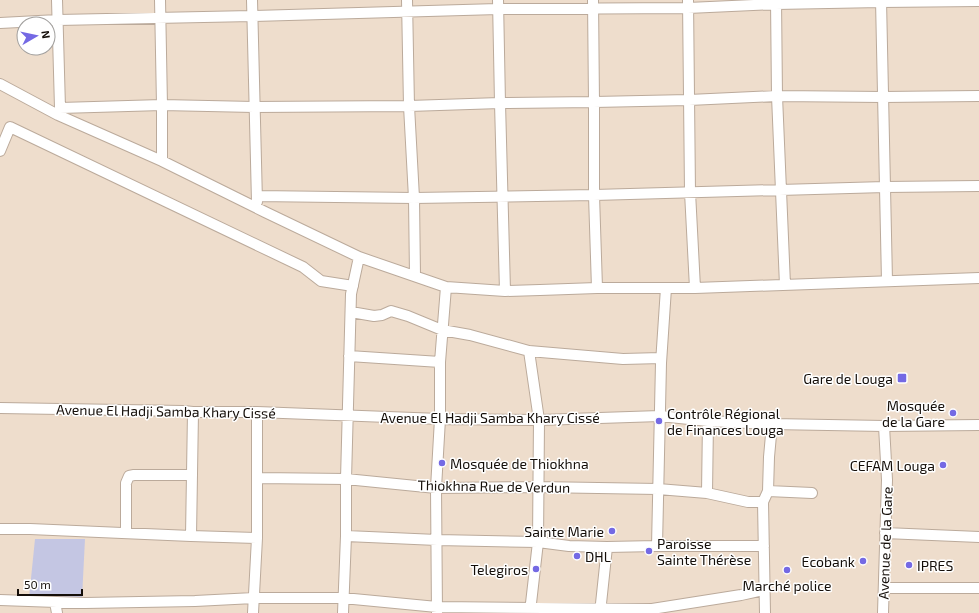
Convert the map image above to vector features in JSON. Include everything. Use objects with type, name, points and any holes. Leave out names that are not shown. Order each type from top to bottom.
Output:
[{"type":"street","points":[[57,0],[59,112]]},
{"type":"street","points":[[160,0],[162,161]]},
{"type":"street","points":[[252,0],[257,208]]},
{"type":"street","points":[[407,0],[409,106],[414,198],[415,276]]},
{"type":"street","points":[[881,1],[886,281]]},
{"type":"street","points":[[0,23],[58,20],[407,11],[498,4],[979,1]]},
{"type":"street","points":[[776,2],[776,96],[785,285]]},
{"type":"street","points":[[498,4],[505,290]]},
{"type":"street","points":[[593,4],[594,195],[597,288]]},
{"type":"street","points":[[688,4],[690,192],[695,288]]},
{"type":"street","points":[[0,84],[359,257],[446,287],[505,290],[695,288],[979,278]]},
{"type":"street","points":[[59,112],[162,106],[409,106],[500,102],[688,100],[776,96],[979,96]]},
{"type":"street","points":[[0,151],[10,127],[303,267],[321,281],[353,286]]},
{"type":"street","points":[[257,196],[414,198],[979,186]]},
{"type":"street","points":[[343,613],[351,294],[359,257]]},
{"type":"street","points":[[437,610],[436,488],[440,419],[440,362],[446,287]]},
{"type":"street","points":[[658,546],[661,358],[666,288]]},
{"type":"street","points":[[351,312],[382,316],[392,311],[442,330],[470,335],[529,351],[624,359],[661,358]]},
{"type":"street","points":[[529,351],[539,420],[538,542],[530,610]]},
{"type":"street","points":[[349,356],[440,362]]},
{"type":"street","name":"Avenue El Hadji Samba Khary Cissé","points":[[0,408],[257,412],[440,419],[539,420],[660,416],[708,421],[772,424],[884,426],[979,425]]},
{"type":"street","points":[[191,536],[193,412]]},
{"type":"street","points":[[253,613],[257,538],[257,412]]},
{"type":"street","points":[[707,493],[708,421]]},
{"type":"street","points":[[765,613],[763,502],[768,491],[772,424]]},
{"type":"street","name":"Avenue de la Gare","points":[[883,613],[887,480],[884,426]]},
{"type":"street","points":[[126,533],[126,483],[129,476],[192,475]]},
{"type":"street","name":"Thiokhna Rue de Verdun","points":[[258,478],[346,479],[436,488],[538,486],[658,489],[707,493],[748,502],[763,502]]},
{"type":"street","points":[[768,491],[812,493]]},
{"type":"street","points":[[0,529],[257,538]]},
{"type":"street","points":[[885,533],[979,537]]},
{"type":"street","points":[[346,536],[538,542],[569,546],[607,547],[764,546]]},
{"type":"street","points":[[600,611],[607,547]]},
{"type":"street","points":[[884,588],[979,588]]},
{"type":"street","points":[[0,600],[85,603],[254,598],[343,598],[437,610],[652,611],[764,590]]},
{"type":"street","points":[[55,602],[57,613]]},
{"type":"shaded area","points":[[35,539],[85,539],[82,598],[29,598]]},
{"type":"place","name":"Gare de Louga","points":[[902,378]]},
{"type":"place","name":"Mosquée de la Gare","points":[[953,413]]},
{"type":"place","name":"Contrôle Régional de Finances Louga","points":[[659,421]]},
{"type":"place","name":"Mosquée de Thiokhna","points":[[442,463]]},
{"type":"place","name":"CEFAM Louga","points":[[943,465]]},
{"type":"place","name":"Sainte Marie","points":[[612,531]]},
{"type":"place","name":"Paroisse Sainte Thérèse","points":[[649,551]]},
{"type":"place","name":"DHL","points":[[577,556]]},
{"type":"place","name":"Ecobank","points":[[863,561]]},
{"type":"place","name":"IPRES","points":[[909,565]]},
{"type":"place","name":"Telegiros","points":[[536,569]]},
{"type":"place","name":"Marché police","points":[[787,570]]}]
